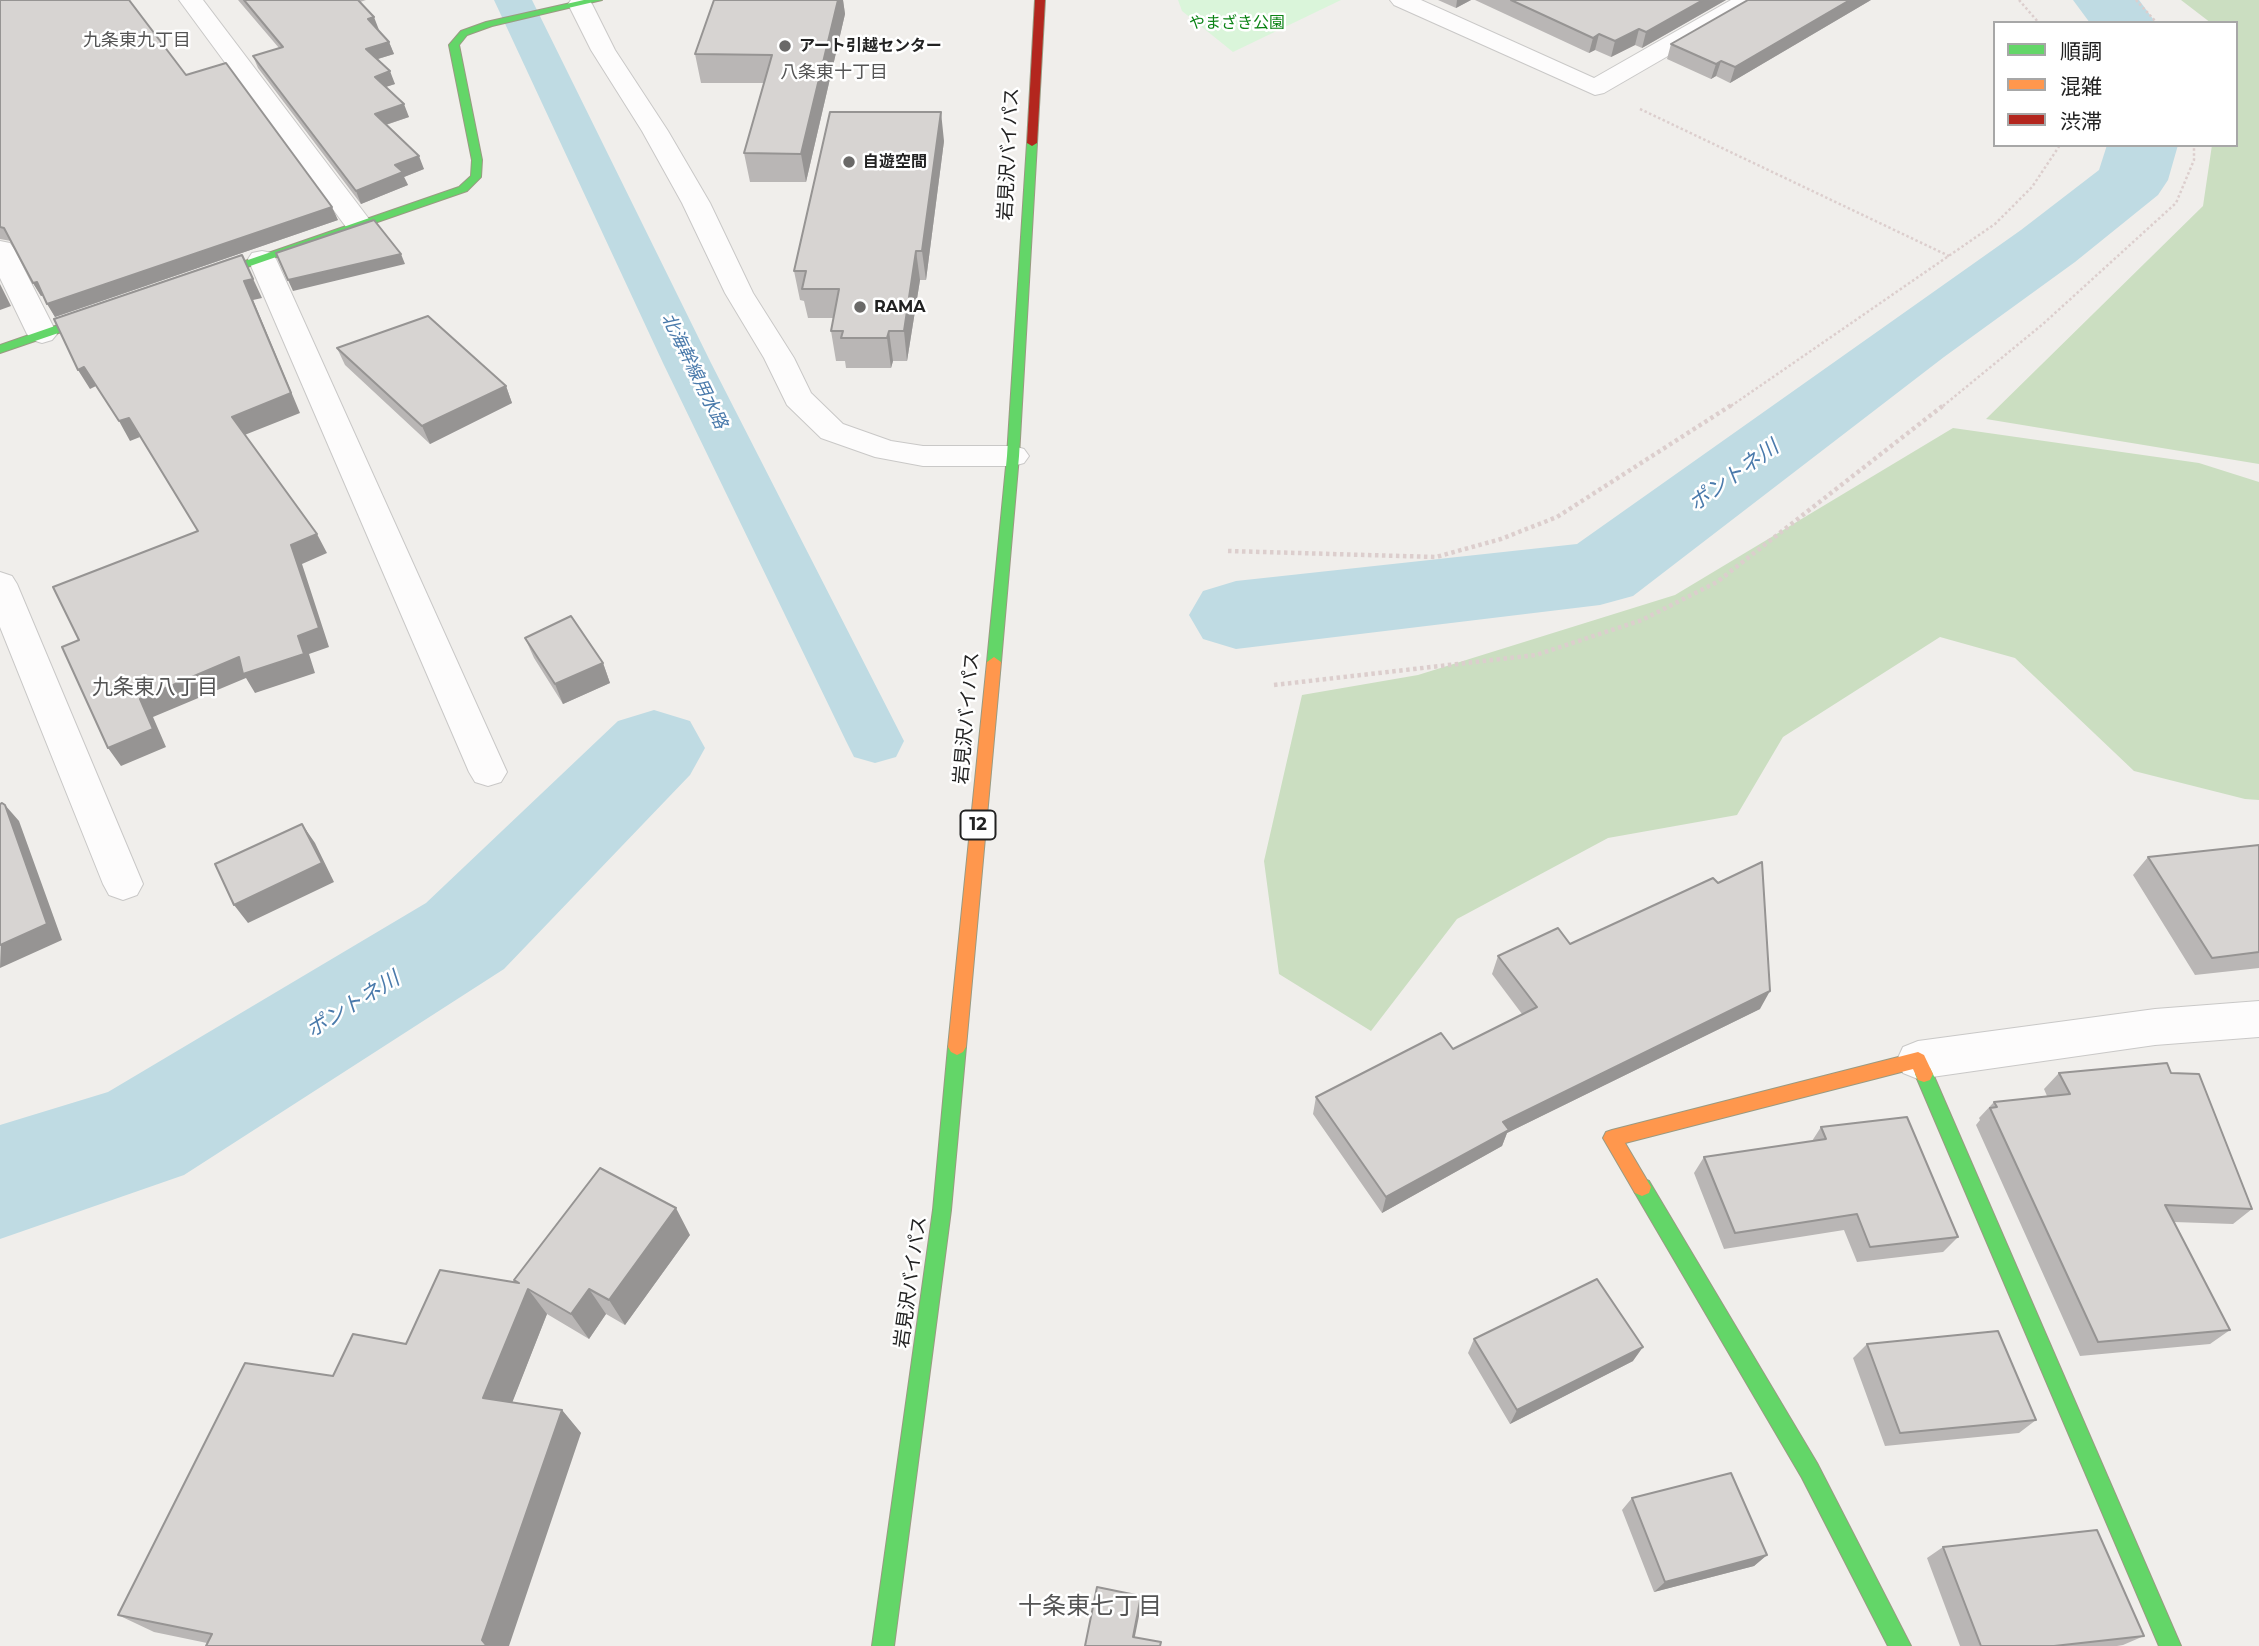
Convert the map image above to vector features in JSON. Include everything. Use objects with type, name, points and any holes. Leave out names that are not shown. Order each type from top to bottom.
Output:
[{"type":"main road","name":"岩見沢バイパス","points":[[883,1646],[942,1210],[1013,457],[1040,0]]},
{"type":"main road","points":[[184,285],[463,189],[476,177],[477,160],[454,45],[464,33],[489,24],[577,4]]},
{"type":"main road","points":[[0,349],[120,307]]},
{"type":"main road","points":[[1900,1646],[1862,1562],[1785,1424],[1612,1138],[1918,1060],[2170,1646]]},
{"type":"street","points":[[191,0],[359,225]]},
{"type":"street","points":[[1402,0],[1595,88],[1740,5]]},
{"type":"street","points":[[1709,0],[1740,5]]},
{"type":"street","points":[[577,4],[696,203],[739,293],[779,358],[798,398],[832,431],[886,450],[923,456],[1013,457]]},
{"type":"street","points":[[0,249],[42,334]]},
{"type":"street","points":[[262,259],[488,772]]},
{"type":"street","points":[[0,584],[123,884]]},
{"type":"street","points":[[1918,1060],[2155,1027],[2259,1019]]},
{"type":"path","points":[[2019,0],[2037,21]]},
{"type":"path","points":[[2136,0],[2155,21]]},
{"type":"path","points":[[1595,88],[1949,256]]},
{"type":"path","points":[[1228,551],[1436,557],[1501,539],[1557,517],[1684,438],[1995,224],[2032,187],[2059,147]]},
{"type":"path","points":[[1274,685],[1536,655],[1642,620],[1717,582],[1896,444],[2043,324],[2176,203],[2194,160],[2194,147]]},
{"type":"green space","name":"やまざき公園","points":[[1178,0],[1341,0],[1233,52],[1182,11]]},
{"type":"green space","points":[[2181,0],[2259,0],[2259,464],[1986,419],[2203,206],[2212,147],[2238,147],[2238,21],[2208,21]]},
{"type":"green space","points":[[1953,428],[2199,463],[2259,482],[2259,800],[2245,799],[2134,771],[2015,658],[1940,637],[1783,737],[1737,815],[1608,838],[1457,919],[1371,1031],[1279,974],[1264,861],[1302,695],[1418,675],[1675,595]]},
{"type":"building","points":[[0,0],[129,0],[186,75],[226,63],[332,207],[47,304],[37,282],[33,283],[4,228],[0,227]]},
{"type":"building","points":[[244,0],[358,0],[374,17],[368,19],[389,42],[366,49],[390,71],[375,77],[404,104],[375,114],[419,156],[395,165],[403,172],[356,191],[253,56],[283,47]]},
{"type":"building","points":[[714,0],[838,0],[801,154],[744,153],[772,55],[695,54]]},
{"type":"building","points":[[1511,0],[1703,0],[1646,32],[1639,29],[1615,41],[1599,34],[1593,38]]},
{"type":"building","points":[[1748,0],[1850,0],[1735,67],[1721,61],[1716,64],[1671,44]]},
{"type":"building","points":[[830,112],[941,112],[922,251],[916,251],[904,331],[889,331],[887,338],[841,338],[843,331],[831,331],[839,289],[802,289],[806,271],[794,271]]},
{"type":"building","points":[[374,220],[401,254],[288,280],[276,253]]},
{"type":"building","points":[[242,255],[253,279],[244,281],[291,393],[232,417],[317,534],[291,545],[319,628],[298,636],[304,654],[243,674],[239,657],[140,699],[153,729],[108,748],[62,647],[79,640],[53,587],[198,531],[129,418],[119,421],[84,367],[78,370],[54,319]]},
{"type":"building","points":[[428,316],[506,386],[422,426],[337,348]]},
{"type":"building","points":[[571,616],[603,663],[555,684],[525,638]]},
{"type":"building","points":[[0,804],[5,805],[47,924],[0,945]]},
{"type":"building","points":[[302,824],[322,863],[234,905],[215,864]]},
{"type":"building","points":[[2259,845],[2259,952],[2212,958],[2148,857]]},
{"type":"building","points":[[1762,862],[1770,991],[1503,1122],[1509,1130],[1386,1197],[1316,1097],[1441,1033],[1453,1049],[1537,1007],[1498,956],[1558,928],[1570,944],[1713,878],[1718,883]]},
{"type":"building","points":[[2167,1063],[2171,1073],[2199,1074],[2252,1209],[2165,1205],[2230,1330],[2098,1342],[1990,1108],[1997,1107],[1994,1102],[2070,1094],[2059,1073]]},
{"type":"building","points":[[1907,1117],[1958,1237],[1870,1247],[1857,1214],[1735,1233],[1704,1157],[1826,1139],[1821,1127]]},
{"type":"building","points":[[600,1168],[676,1208],[609,1300],[589,1289],[571,1314],[528,1289],[483,1398],[562,1410],[482,1640],[487,1646],[206,1646],[212,1634],[118,1615],[245,1363],[333,1376],[353,1334],[406,1344],[440,1270],[519,1283],[514,1280]]},
{"type":"building","points":[[1597,1279],[1643,1347],[1517,1410],[1474,1339]]},
{"type":"building","points":[[1998,1331],[2036,1420],[1900,1433],[1867,1344]]},
{"type":"building","points":[[1731,1473],[1767,1555],[1665,1582],[1632,1498]]},
{"type":"building","points":[[2097,1530],[2144,1636],[2054,1646],[1981,1646],[1943,1547]]},
{"type":"building","points":[[1097,1587],[1141,1596],[1133,1637],[1161,1642],[1160,1646],[1085,1646]]},
{"type":"waterway","name":"北海幹線用水路","points":[[513,0],[687,363],[875,741]]},
{"type":"waterway","name":"ポントネ川","points":[[2105,0],[2122,21]]},
{"type":"waterway","name":"ポントネ川","points":[[1236,615],[1600,573],[1915,340],[2048,246],[2132,180],[2142,147]]},
{"type":"waterway","name":"ポントネ川","points":[[0,1182],[141,1136],[465,936],[654,748]]},
{"type":"traffic: fast","points":[[197,281],[463,189],[476,177],[477,160],[454,45],[464,33],[489,24],[597,0]]},
{"type":"traffic: fast","points":[[994,662],[1013,456],[1032,143]]},
{"type":"traffic: fast","points":[[0,349],[107,312]]},
{"type":"traffic: fast","points":[[883,1646],[942,1210],[957,1047]]},
{"type":"traffic: fast","points":[[1924,1074],[2170,1646]]},
{"type":"traffic: fast","points":[[1642,1187],[1809,1470],[1900,1646]]},
{"type":"traffic: slow","points":[[957,1047],[994,662]]},
{"type":"traffic: slow","points":[[1642,1187],[1612,1138],[1918,1060],[1924,1074]]},
{"type":"traffic: jam","points":[[1032,143],[1040,0]]},
{"type":"place","name":"アート引越センター","points":[[785,46]]},
{"type":"place","name":"自遊空間","points":[[849,162]]},
{"type":"place","name":"RAMA","points":[[860,307]]},
{"type":"district","name":"九条東九丁目","points":[[137,41]]},
{"type":"district","name":"八条東十丁目","points":[[834,73]]},
{"type":"district","name":"九条東八丁目","points":[[155,688]]},
{"type":"district","name":"十条東七丁目","points":[[1090,1607]]}]
